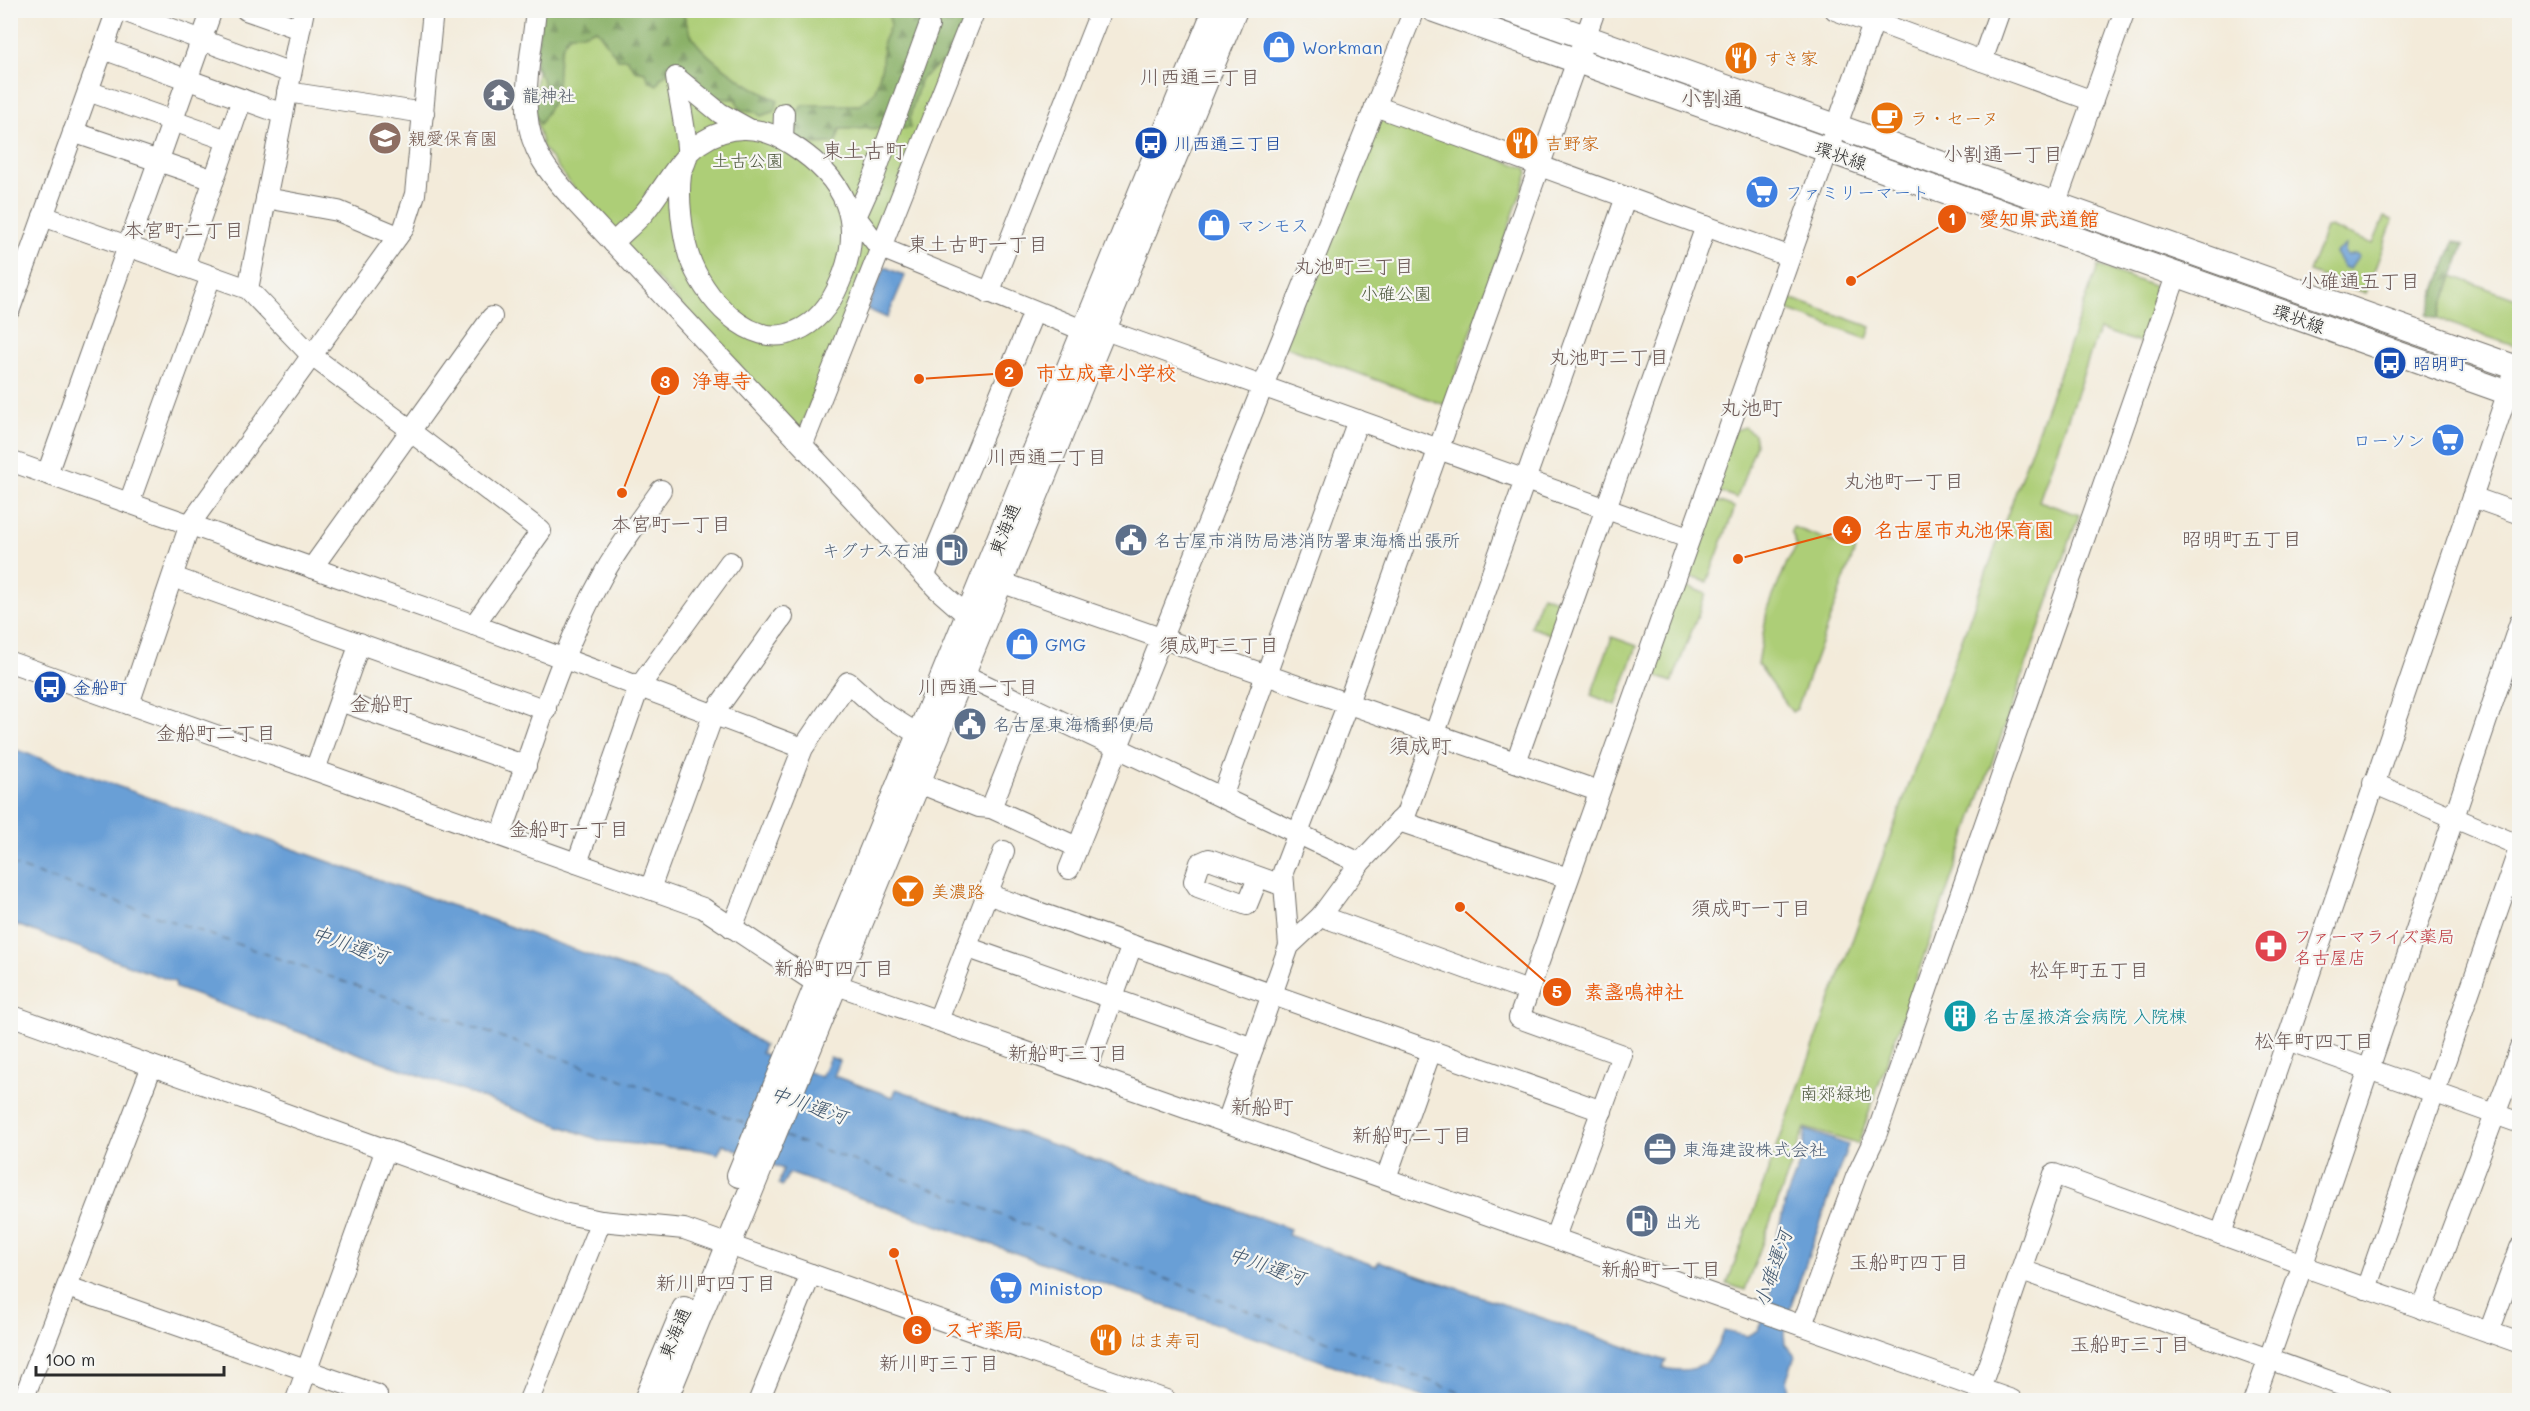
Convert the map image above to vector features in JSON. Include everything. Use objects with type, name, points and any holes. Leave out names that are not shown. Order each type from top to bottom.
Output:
[{"type":"main road","name":"東海通","points":[[827,984],[920,735],[976,622],[1095,331],[1215,10]]},
{"type":"main road","points":[[1095,331],[1235,10]]},
{"type":"main road","name":"環状線","points":[[1434,10],[1575,61],[2055,205],[2518,368]]},
{"type":"main road","name":"環状線","points":[[1509,10],[1585,38],[1831,139],[2176,273],[2513,395]]},
{"type":"main road","points":[[665,1401],[721,1242],[827,984],[919,783],[963,675],[976,622]]},
{"type":"main road","name":"東海通","points":[[646,1401],[721,1242]]},
{"type":"street","points":[[10,309],[119,10],[291,73]]},
{"type":"street","points":[[47,474],[212,10]]},
{"type":"street","points":[[246,10],[302,20],[248,289]]},
{"type":"street","points":[[129,704],[190,524],[398,236],[410,212],[415,194],[433,10]]},
{"type":"street","points":[[536,10],[526,108],[530,133],[537,151],[552,174],[613,243],[925,575],[976,622]]},
{"type":"street","points":[[803,444],[879,247],[975,10]]},
{"type":"street","points":[[989,293],[1101,10]]},
{"type":"street","points":[[1069,869],[1414,10]]},
{"type":"street","points":[[1227,1122],[1289,946],[1283,872],[1348,704],[1595,10]]},
{"type":"street","points":[[1835,10],[1875,18],[1982,61],[2093,101]]},
{"type":"street","points":[[1982,61],[2000,10]]},
{"type":"street","points":[[2055,205],[2125,10]]},
{"type":"street","points":[[1555,1238],[1622,1055],[1519,1018],[1788,256],[1875,18]]},
{"type":"street","points":[[749,129],[720,113],[676,77],[687,157],[681,174],[681,197],[689,255],[711,298],[723,311],[738,323],[768,335],[784,335],[797,331],[826,309],[851,251],[853,217],[873,177],[929,27]]},
{"type":"street","points":[[103,49],[283,114]]},
{"type":"street","points":[[88,91],[227,140]]},
{"type":"street","points":[[287,92],[424,113]]},
{"type":"street","points":[[184,266],[242,99]]},
{"type":"street","points":[[1375,106],[1788,256]]},
{"type":"street","points":[[783,139],[784,113]]},
{"type":"street","points":[[613,243],[642,214],[696,145],[726,130],[763,130],[783,139],[826,171],[853,217],[879,247],[1034,312],[1262,386],[1688,538]]},
{"type":"street","points":[[73,132],[214,180]]},
{"type":"street","points":[[1289,946],[1321,916],[1360,863],[1406,814],[1626,196]]},
{"type":"street","points":[[266,198],[338,211],[398,236]]},
{"type":"street","points":[[43,216],[248,289],[312,356],[541,531],[474,625]]},
{"type":"street","points":[[1516,762],[1707,226]]},
{"type":"street","points":[[1798,1324],[1856,1177],[1877,1133],[2176,273]]},
{"type":"street","points":[[129,503],[212,276]]},
{"type":"street","points":[[925,575],[1034,312]]},
{"type":"street","points":[[312,568],[492,317]]},
{"type":"street","points":[[2221,1234],[2472,497],[2513,395],[2518,368]]},
{"type":"street","points":[[1222,797],[1358,420]]},
{"type":"street","points":[[10,461],[474,625],[803,748]]},
{"type":"street","points":[[501,836],[564,658],[603,575],[661,490]]},
{"type":"street","points":[[2472,497],[2520,513]]},
{"type":"street","points":[[577,863],[639,687],[730,562]]},
{"type":"street","points":[[172,577],[546,710]]},
{"type":"street","points":[[993,579],[1598,791]]},
{"type":"street","points":[[650,889],[714,713],[783,617]]},
{"type":"street","points":[[2254,1401],[2520,622]]},
{"type":"street","points":[[315,770],[360,643]]},
{"type":"street","points":[[10,662],[703,908],[732,928],[827,984],[1086,1072],[2012,1401]]},
{"type":"street","points":[[963,675],[1360,863]]},
{"type":"street","points":[[732,928],[803,748],[848,682],[878,709],[920,735]]},
{"type":"street","points":[[340,701],[526,766]]},
{"type":"street","points":[[991,808],[1031,708]]},
{"type":"street","points":[[919,783],[979,807],[991,808],[1077,847]]},
{"type":"street","points":[[2366,1289],[2520,846],[2373,783]]},
{"type":"street","points":[[1399,820],[1568,878]]},
{"type":"street","points":[[938,1020],[1004,851]]},
{"type":"street","points":[[1258,878],[1284,886]]},
{"type":"street","points":[[987,894],[1602,1111]]},
{"type":"street","points":[[1321,916],[1528,991]]},
{"type":"street","points":[[1086,1072],[1132,945]]},
{"type":"street","points":[[966,948],[1253,1048]]},
{"type":"street","points":[[10,1015],[563,1212],[600,1221],[684,1229],[811,1274],[1117,1392],[1166,1401]]},
{"type":"street","points":[[2287,1040],[2520,1123]]},
{"type":"street","points":[[2422,1309],[2520,1048]]},
{"type":"street","points":[[1386,1178],[1431,1051]]},
{"type":"street","points":[[23,1401],[152,1066]]},
{"type":"street","points":[[296,1401],[386,1149]]},
{"type":"street","points":[[1980,1389],[2054,1174],[2520,1343]]},
{"type":"street","points":[[529,1401],[600,1221]]},
{"type":"street","points":[[2489,1332],[2520,1248]]},
{"type":"street","points":[[2022,1269],[2382,1401]]},
{"type":"street","points":[[759,1401],[811,1274]]},
{"type":"street","points":[[68,1287],[307,1369],[377,1395],[375,1401]]},
{"type":"green space","points":[[542,10],[683,11],[691,34],[702,49],[733,75],[778,100],[775,111],[761,116],[754,111],[741,110],[735,99],[714,98],[707,89],[698,86],[697,76],[673,70],[661,77],[657,85],[649,81],[645,72],[635,70],[627,59],[618,59],[596,29],[583,34],[571,34],[566,40],[560,54],[556,93],[540,124],[535,115],[532,94],[544,86],[541,75],[534,67]]},
{"type":"green space","name":"土古公園","points":[[543,11],[968,11],[800,430],[586,204],[543,148],[533,108]]},
{"type":"green space","points":[[887,11],[969,11],[955,51],[920,80],[911,114],[910,128],[840,129],[836,143],[804,144],[791,140],[793,117],[803,105],[860,105],[875,91],[882,66],[883,42],[891,24]]},
{"type":"green space","name":"小碓公園","points":[[1382,116],[1526,168],[1528,173],[1445,405],[1284,346]]},
{"type":"green space","points":[[2384,217],[2393,220],[2366,293],[2309,272],[2326,228],[2330,227],[2373,244]]},
{"type":"green space","points":[[2454,241],[2464,245],[2438,319],[2427,315]]},
{"type":"green space","name":"南郊緑地","points":[[2098,266],[2159,288],[2140,343],[2099,329],[2039,501],[2079,515],[1858,1144],[1805,1128],[1745,1290],[1727,1284]]},
{"type":"green space","points":[[2453,276],[2519,300],[2519,348],[2438,319]]},
{"type":"green space","points":[[1781,295],[1871,327],[1867,339],[1787,310],[1779,300]]},
{"type":"green space","points":[[1744,427],[1754,434],[1756,444],[1737,498],[1712,489],[1733,431]]},
{"type":"green space","points":[[1709,498],[1734,507],[1734,510],[1707,582],[1682,574]]},
{"type":"green space","points":[[1793,527],[1855,550],[1797,709],[1792,712],[1758,664],[1767,611],[1788,560],[1797,546],[1791,531]]},
{"type":"green space","points":[[1679,583],[1706,594],[1672,682],[1658,677],[1650,666]]},
{"type":"green space","points":[[1542,595],[1565,603],[1553,635],[1530,627]]},
{"type":"green space","points":[[1612,637],[1637,646],[1616,705],[1591,695]]},
{"type":"water","points":[[2345,245],[2344,253],[2347,256],[2355,254],[2359,256],[2350,269],[2344,267],[2335,253]]},
{"type":"water","points":[[885,267],[905,276],[887,318],[867,309]]},
{"type":"water","points":[[11,748],[665,982],[764,1045],[761,1053],[821,1077],[830,1057],[840,1061],[834,1076],[893,1097],[896,1089],[1290,1229],[1288,1235],[1376,1266],[1379,1261],[1666,1361],[1663,1368],[1686,1370],[1695,1368],[1709,1359],[1724,1331],[1747,1336],[1758,1330],[1771,1298],[1769,1268],[1787,1196],[1802,1157],[1806,1130],[1848,1145],[1791,1305],[1784,1333],[1785,1344],[1795,1356],[1787,1378],[1790,1400],[1432,1400],[789,1173],[782,1186],[779,1184],[783,1169],[723,1144],[718,1154],[702,1150],[602,1141],[176,988],[175,982],[11,923]]},
{"type":"ferry route","points":[[10,864],[748,1124]]},
{"type":"ferry route","points":[[784,1136],[936,1190],[1479,1400]]},
{"type":"place","name":"Workman","points":[[1279,47]]},
{"type":"place","name":"すき家","points":[[1741,58]]},
{"type":"place","name":"龍神社","points":[[499,95]]},
{"type":"place","name":"ラ・セーヌ","points":[[1887,118]]},
{"type":"place","name":"親愛保育園","points":[[385,138]]},
{"type":"place","name":"川西通三丁目","points":[[1151,143]]},
{"type":"place","name":"吉野家","points":[[1522,143]]},
{"type":"place","name":"ファミリーマート","points":[[1762,192]]},
{"type":"place","name":"マンモス","points":[[1214,225]]},
{"type":"place","name":"愛知県武道館","points":[[1851,281]]},
{"type":"place","name":"昭明町","points":[[2390,363]]},
{"type":"place","name":"市立成章小学校","points":[[919,379]]},
{"type":"place","name":"ローソン","points":[[2448,440]]},
{"type":"place","name":"浄専寺","points":[[622,493]]},
{"type":"place","name":"名古屋市消防局港消防署東海橋出張所","points":[[1131,540]]},
{"type":"place","name":"キグナス石油","points":[[952,550]]},
{"type":"place","name":"名古屋市丸池保育園","points":[[1738,559]]},
{"type":"place","name":"GMG","points":[[1022,644]]},
{"type":"place","name":"金船町","points":[[50,687]]},
{"type":"place","name":"名古屋東海橋郵便局","points":[[970,724]]},
{"type":"place","name":"美濃路","points":[[908,891]]},
{"type":"place","name":"素盞鳴神社","points":[[1460,907]]},
{"type":"place","name":"ファーマライズ薬局 名古屋店","points":[[2271,946]]},
{"type":"place","name":"名古屋掖済会病院 入院棟","points":[[1960,1016]]},
{"type":"place","name":"東海建設株式会社","points":[[1660,1149]]},
{"type":"place","name":"出光","points":[[1642,1221]]},
{"type":"place","name":"スギ薬局","points":[[894,1253]]},
{"type":"place","name":"Ministop","points":[[1006,1288]]},
{"type":"place","name":"はま寿司","points":[[1106,1340]]},
{"type":"district","name":"川西通三丁目","points":[[1200,76]]},
{"type":"district","name":"小割通","points":[[1712,97]]},
{"type":"district","name":"東土古町","points":[[864,149]]},
{"type":"district","name":"小割通一丁目","points":[[2003,153]]},
{"type":"district","name":"本宮町二丁目","points":[[184,229]]},
{"type":"district","name":"東土古町一丁目","points":[[978,243]]},
{"type":"district","name":"丸池町三丁目","points":[[1354,265]]},
{"type":"district","name":"小碓通五丁目","points":[[2360,280]]},
{"type":"district","name":"丸池町二丁目","points":[[1609,356]]},
{"type":"district","name":"丸池町","points":[[1751,406]]},
{"type":"district","name":"川西通二丁目","points":[[1047,456]]},
{"type":"district","name":"丸池町一丁目","points":[[1904,480]]},
{"type":"district","name":"本宮町一丁目","points":[[671,523]]},
{"type":"district","name":"昭明町五丁目","points":[[2242,538]]},
{"type":"district","name":"須成町三丁目","points":[[1219,644]]},
{"type":"district","name":"川西通一丁目","points":[[978,686]]},
{"type":"district","name":"金船町","points":[[381,702]]},
{"type":"district","name":"金船町二丁目","points":[[216,732]]},
{"type":"district","name":"須成町","points":[[1420,744]]},
{"type":"district","name":"金船町一丁目","points":[[569,828]]},
{"type":"district","name":"須成町一丁目","points":[[1751,907]]},
{"type":"district","name":"新船町四丁目","points":[[834,967]]},
{"type":"district","name":"松年町五丁目","points":[[2089,969]]},
{"type":"district","name":"松年町四丁目","points":[[2314,1040]]},
{"type":"district","name":"新船町三丁目","points":[[1068,1052]]},
{"type":"district","name":"新船町","points":[[1262,1105]]},
{"type":"district","name":"新船町二丁目","points":[[1412,1134]]},
{"type":"district","name":"玉船町四丁目","points":[[1909,1261]]},
{"type":"district","name":"新船町一丁目","points":[[1661,1268]]},
{"type":"district","name":"新川町四丁目","points":[[716,1282]]},
{"type":"district","name":"玉船町三丁目","points":[[2130,1343]]},
{"type":"district","name":"新川町三丁目","points":[[939,1362]]},
{"type":"water label","name":"中川運河","points":[[350,944]]},
{"type":"water label","name":"中川運河","points":[[809,1104]]},
{"type":"water label","name":"中川運河","points":[[1267,1265]]},
{"type":"water label","name":"小碓運河","points":[[1772,1268]]}]
